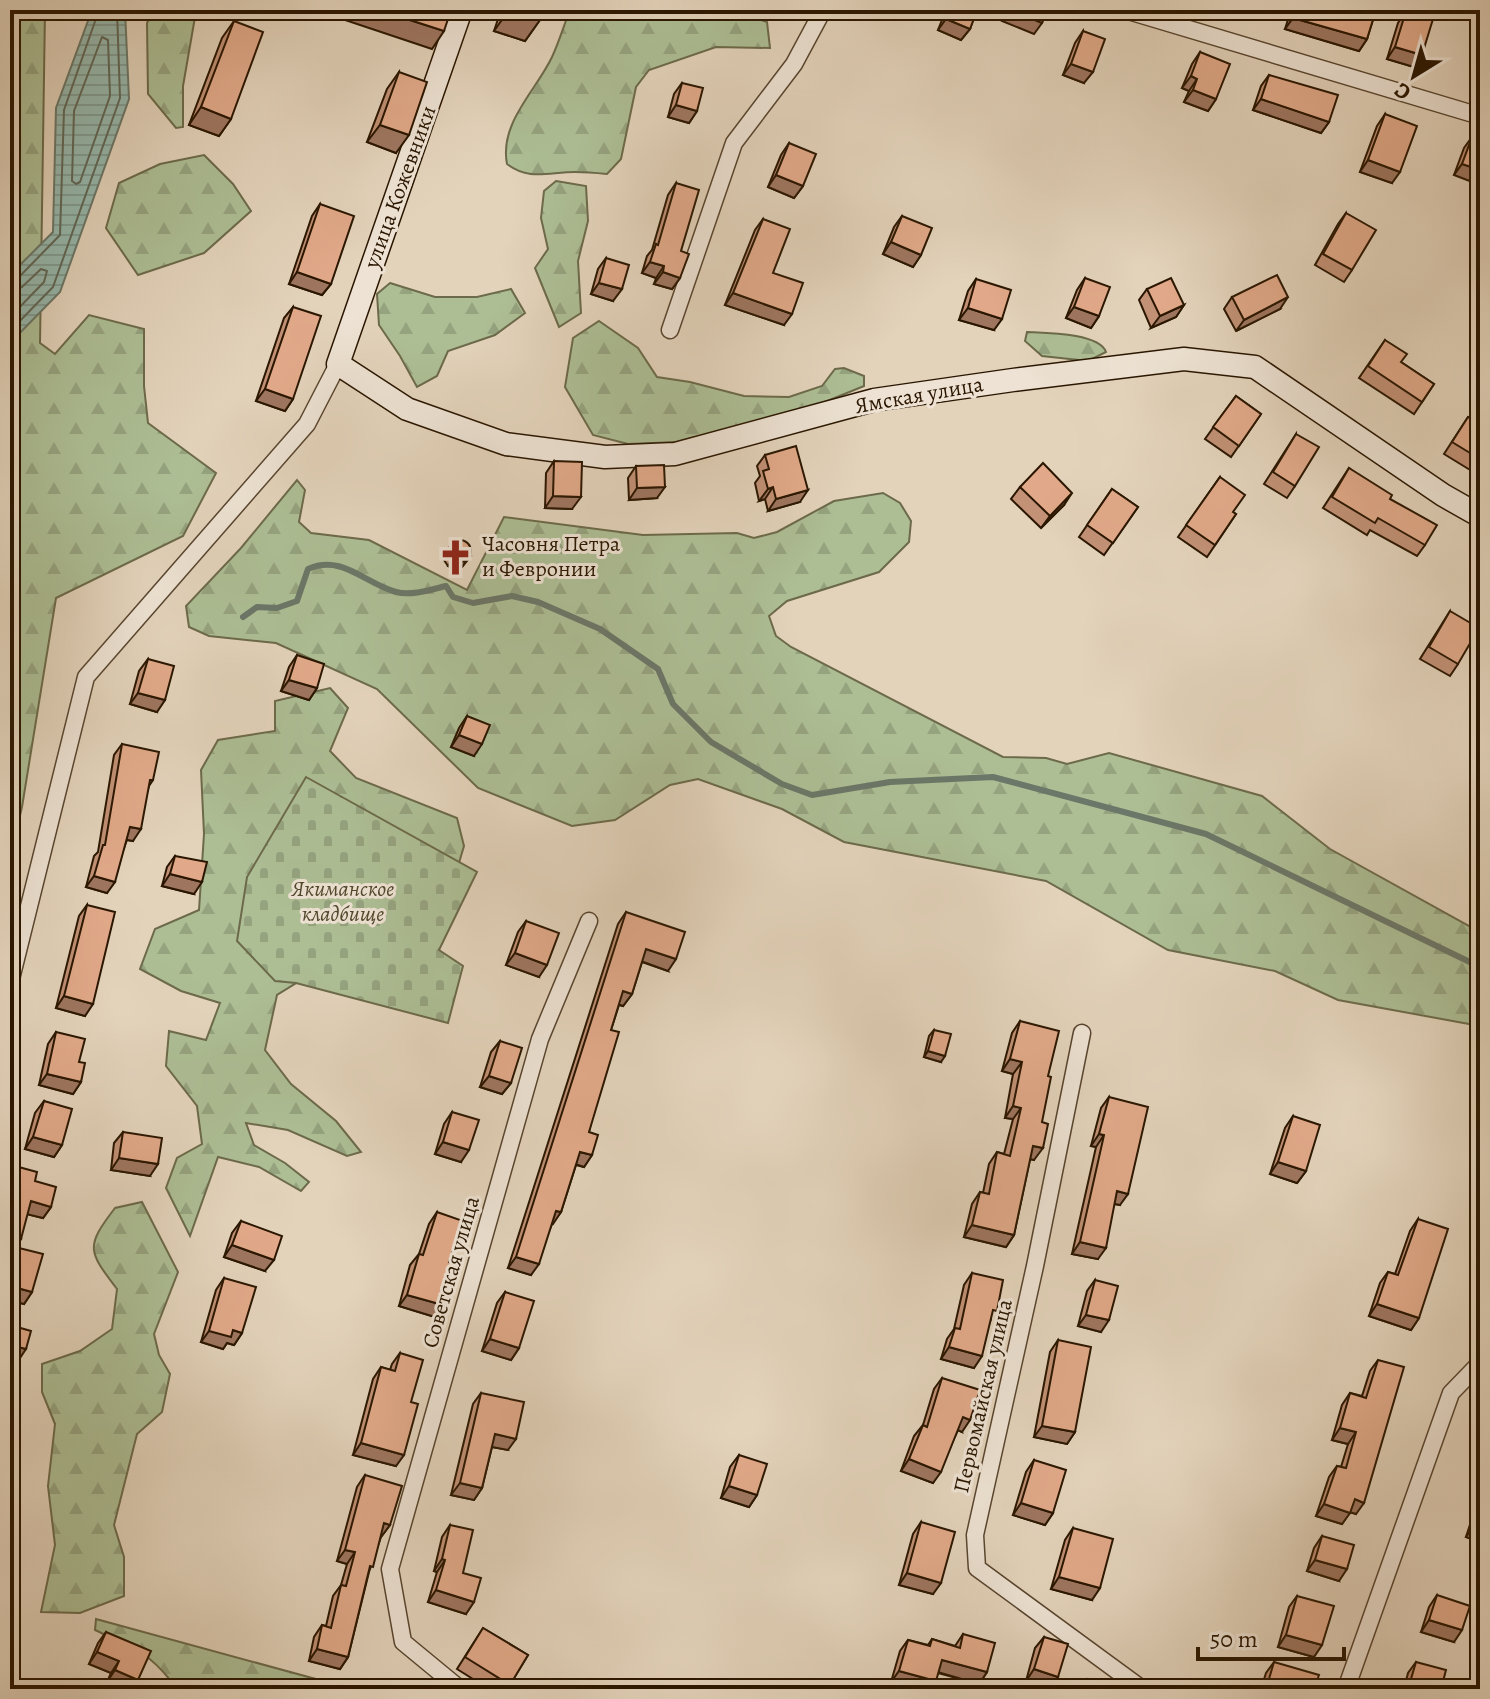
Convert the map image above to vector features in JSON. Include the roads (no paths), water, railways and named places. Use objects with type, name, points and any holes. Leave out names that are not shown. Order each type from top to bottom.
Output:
[{"type":"street","name":"улица Кожевники","points":[[338,364],[461,10]]},
{"type":"street","points":[[670,330],[734,143],[794,64],[823,10]]},
{"type":"street","points":[[1125,10],[1448,109],[1480,116]]},
{"type":"street","name":"Ямская улица","points":[[338,364],[407,409],[506,444],[605,457],[675,454],[874,400],[1013,380],[1184,359],[1255,367],[1443,495],[1480,516]]},
{"type":"street","points":[[10,983],[86,677],[307,424],[338,364]]},
{"type":"street","name":"Советская улица","points":[[460,1689],[403,1642],[390,1569],[540,1039],[589,921]]},
{"type":"street","name":"Первомайская улица","points":[[1082,1033],[1035,1266],[975,1535],[977,1568],[1142,1689]]},
{"type":"street","points":[[1346,1689],[1451,1393],[1480,1363]]},
{"type":"water","points":[[92,10],[125,10],[129,99],[60,292],[10,343],[10,275],[53,232],[56,108]]},
{"type":"waterway","points":[[243,617],[257,607],[277,608],[297,601],[308,569],[320,565],[342,567],[396,592],[421,592],[446,586],[453,597],[473,603],[512,596],[538,602],[600,629],[658,669],[673,704],[711,742],[782,784],[812,795],[890,782],[993,777],[1206,834],[1480,967]]},
{"type":"place","name":"Часовня Петра и Февронии","points":[[456,557]]},
{"type":"park label","name":"Якиманское кладбище","points":[[343,902]]}]
